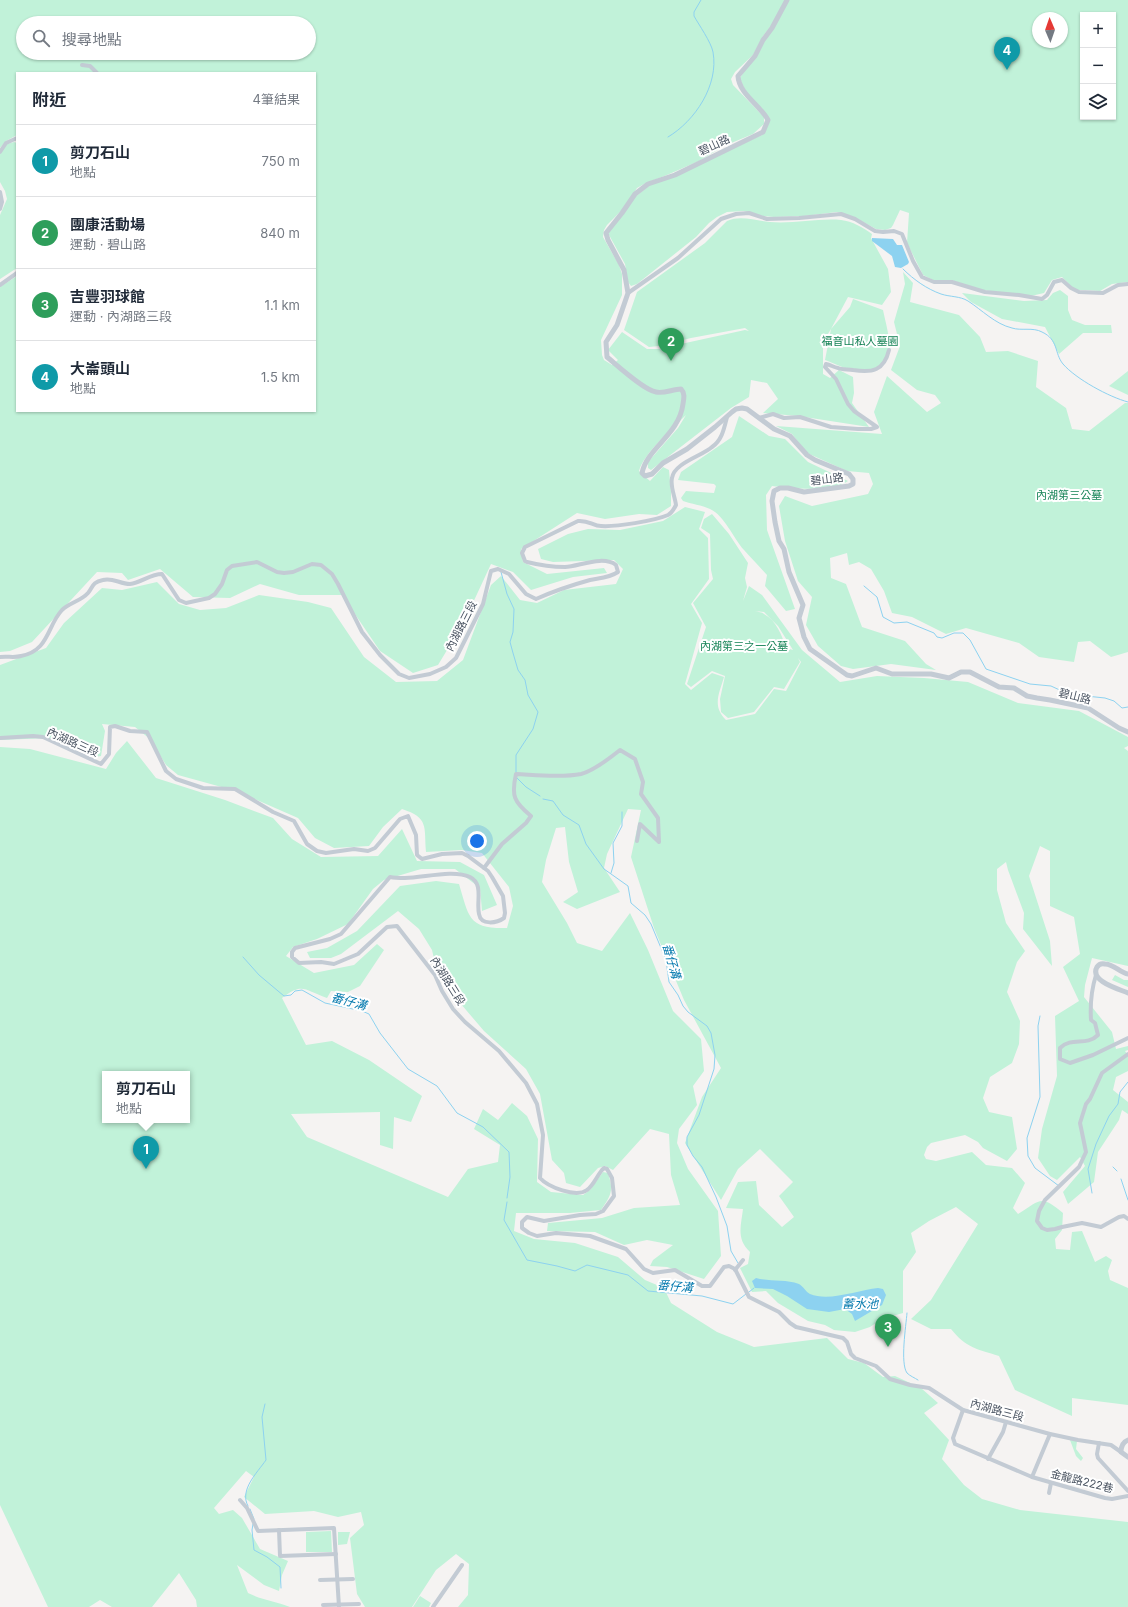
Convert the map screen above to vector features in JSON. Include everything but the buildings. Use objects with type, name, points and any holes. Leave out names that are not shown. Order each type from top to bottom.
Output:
[{"type":"street","name":"碧山路","points":[[787,0],[755,56],[738,76],[738,81],[743,89],[768,120],[763,132],[675,175],[648,184],[635,194],[606,233],[608,240],[624,270],[628,293],[617,325],[606,342],[608,357],[626,373],[651,390],[661,392],[682,389],[684,394],[682,413],[678,424],[649,458],[642,473],[646,476],[652,474],[663,463],[687,449],[736,409],[742,408],[774,429],[790,436],[807,455],[822,464],[849,474],[853,479],[853,484],[849,486],[804,492],[788,488],[780,488],[774,491],[772,501],[779,541],[784,549],[789,572],[803,605],[799,618],[804,637],[810,649],[847,675],[852,676],[876,668],[892,674],[931,674],[949,678],[961,672],[970,672],[999,687],[1014,688],[1027,696],[1088,708],[1119,728],[1128,732]]},
{"type":"street","points":[[82,65],[90,66],[96,72]]},
{"type":"street","points":[[0,152],[6,143],[16,138]]},
{"type":"street","points":[[0,192],[2,202],[0,208]]},
{"type":"street","points":[[628,293],[678,258],[721,219],[736,214],[749,213],[767,219],[841,214],[855,219],[876,231],[894,231],[902,234],[913,261],[922,277],[934,282],[952,282],[984,292],[1013,294],[1042,299],[1047,295],[1054,282],[1062,280],[1071,288],[1079,292],[1103,293],[1118,285],[1128,284]]},
{"type":"street","points":[[0,285],[16,274]]},
{"type":"street","points":[[759,418],[773,414],[784,418],[800,417],[831,427],[858,429],[871,429],[876,427],[874,424],[854,411],[848,404],[836,379],[825,367],[826,364],[831,364],[837,368],[865,372],[872,371],[880,367],[887,360],[889,350]]},
{"type":"street","name":"內湖路三段","points":[[0,657],[20,657],[35,650],[46,639],[55,620],[63,609],[88,593],[91,585],[102,580],[111,579],[130,584],[155,574],[162,574],[179,600],[186,603],[209,598],[215,594],[222,584],[229,568],[257,562],[281,573],[293,572],[312,564],[316,564],[324,567],[332,574],[362,632],[385,661],[404,677],[414,678],[430,674],[446,667],[456,658],[483,604],[491,571],[498,569],[509,574],[526,594],[536,598],[556,590],[612,576],[618,572],[616,565],[612,562],[594,561],[564,567],[527,562],[525,561],[522,553],[525,547],[578,521],[586,521],[600,526],[639,522],[670,514],[676,505],[671,480],[673,473],[683,464],[713,447],[723,433],[727,417]]},
{"type":"street","name":"內湖路三段","points":[[0,738],[33,736],[43,737],[100,764],[109,754],[110,727],[114,726],[130,731],[147,732],[166,771],[176,779],[204,788],[235,789],[273,812],[294,820],[307,844],[317,851],[326,853],[354,849],[368,851],[375,848],[400,819],[408,816],[416,835],[417,855],[422,859],[442,854],[462,853],[468,856],[484,868],[492,877],[503,896],[505,913],[504,918],[497,922],[488,922],[482,919],[479,914],[479,891],[477,883],[470,877],[451,874],[405,878],[390,877],[342,934],[330,939],[295,948],[292,952],[292,957],[299,963],[321,962],[334,964],[358,954],[387,927],[397,926],[435,975],[442,991],[453,1009],[464,1022],[500,1051],[526,1083],[537,1104],[543,1135],[540,1178],[558,1190],[579,1193],[587,1190],[602,1170],[604,1168],[607,1169],[612,1178],[614,1196],[603,1211],[596,1214],[544,1221],[527,1217],[522,1222],[522,1228],[537,1236],[556,1233],[590,1236],[626,1250],[644,1269],[653,1273],[675,1270],[704,1287],[710,1286],[724,1268],[729,1266],[735,1270],[749,1297],[779,1312],[790,1323],[796,1326],[843,1338],[847,1342],[851,1354],[855,1358],[876,1366],[890,1379],[910,1385],[929,1388],[962,1410],[1050,1434],[1111,1445],[1121,1452]]},
{"type":"street","points":[[484,868],[502,844],[526,823],[531,816],[519,805],[513,789],[516,774],[541,776],[582,774],[605,762],[620,750],[635,759],[644,782],[641,794],[658,818],[659,842],[640,824],[637,841]]},
{"type":"street","points":[[1128,974],[1123,973],[1110,964],[1103,963],[1098,965],[1090,1002],[1091,1020],[1095,1023],[1098,1035],[1093,1040],[1086,1042],[1079,1041],[1066,1043],[1060,1048],[1060,1060],[1070,1063],[1093,1055],[1128,1038]]},
{"type":"street","points":[[1096,975],[1104,983],[1128,993]]},
{"type":"street","points":[[1128,1054],[1102,1073],[1090,1099],[1086,1104],[1080,1123],[1086,1152],[1079,1167],[1046,1200],[1039,1211],[1037,1221],[1042,1228],[1048,1230],[1082,1224],[1100,1227],[1119,1216],[1128,1218]]},
{"type":"street","points":[[735,1270],[743,1260]]},
{"type":"street","name":"金龍路222巷","points":[[962,1410],[953,1438],[955,1444],[1032,1477],[1051,1483],[1105,1498],[1112,1499],[1128,1496]]},
{"type":"street","points":[[988,1459],[1003,1432],[1006,1422]]},
{"type":"street","points":[[1032,1477],[1050,1434]]},
{"type":"street","points":[[1128,1440],[1122,1446],[1121,1452],[1128,1457]]},
{"type":"street","points":[[1099,1443],[1097,1454],[1098,1458],[1128,1491]]},
{"type":"street","points":[[1049,1493],[1051,1483]]},
{"type":"street","points":[[240,1500],[252,1518],[258,1531],[334,1528],[339,1606]]},
{"type":"street","points":[[279,1530],[280,1556],[336,1554]]},
{"type":"street","points":[[433,1607],[462,1565]]},
{"type":"street","points":[[320,1580],[353,1579]]},
{"type":"street","points":[[322,1605],[339,1606],[358,1604]]},
{"type":"green space","points":[[0,0],[785,0],[774,22],[763,36],[753,55],[735,72],[731,79],[733,85],[764,117],[764,124],[753,134],[724,146],[699,161],[637,188],[624,208],[604,230],[603,237],[619,265],[622,274],[622,295],[601,340],[602,355],[604,360],[612,365],[618,360],[608,350],[622,332],[647,349],[658,349],[745,330],[749,331],[745,328],[649,347],[624,330],[637,292],[705,243],[727,221],[743,218],[779,222],[841,220],[854,223],[872,234],[871,238],[888,269],[891,292],[882,305],[848,297],[823,342],[823,374],[830,378],[839,370],[853,377],[854,393],[852,403],[869,427],[798,416],[763,413],[778,399],[767,383],[751,380],[749,397],[731,408],[651,470],[648,468],[648,462],[678,428],[686,415],[652,449],[639,471],[650,481],[663,467],[669,470],[671,506],[657,515],[639,514],[605,519],[577,513],[521,549],[523,562],[547,574],[604,568],[607,573],[573,577],[531,590],[513,572],[491,564],[464,622],[438,665],[413,673],[380,651],[342,595],[299,595],[260,584],[230,598],[193,597],[160,569],[128,580],[122,573],[97,572],[32,642],[10,651],[0,652],[0,287],[16,277],[16,412],[316,412],[316,72],[16,72],[16,136],[6,141],[0,148]]},
{"type":"green space","points":[[789,0],[1128,0],[1128,282],[1112,284],[1100,291],[1077,290],[1062,277],[1052,280],[1044,293],[1031,296],[983,290],[951,280],[935,281],[923,275],[907,243],[909,213],[900,210],[891,228],[885,230],[876,229],[854,217],[837,212],[804,216],[774,217],[761,216],[744,211],[727,212],[717,217],[696,237],[637,284],[631,286],[628,282],[625,264],[608,231],[635,197],[650,185],[762,135],[769,122],[749,96],[740,78]]},
{"type":"green space","points":[[16,143],[16,269],[0,279],[0,215],[7,199],[0,182],[0,154],[7,144]]},
{"type":"green space","name":"內湖第三公墓","points":[[903,272],[913,283],[910,302],[959,315],[980,337],[986,352],[1008,351],[1038,361],[1036,387],[1066,408],[1072,429],[1089,431],[1125,403],[1128,403],[1128,652],[1111,657],[1090,641],[1078,642],[1074,662],[1039,657],[1019,643],[966,628],[946,634],[912,617],[892,613],[884,591],[871,569],[859,562],[849,565],[847,553],[830,558],[831,578],[846,584],[862,627],[905,641],[926,664],[936,670],[891,664],[853,669],[841,666],[818,646],[806,625],[812,597],[798,581],[785,541],[779,506],[785,496],[812,506],[868,494],[873,484],[869,473],[847,471],[807,453],[792,434],[776,426],[882,434],[874,412],[887,376],[927,412],[941,403],[935,395],[917,390],[891,370],[900,346],[894,322],[905,284]]},
{"type":"green space","points":[[1060,290],[1068,296],[1068,310],[1072,320],[1085,325],[1111,325],[1112,333],[1083,333],[1059,354],[1045,327],[1002,319],[971,302],[962,293],[1024,301],[1047,300],[1053,293]]},
{"type":"green space","name":"福音山私人墓園","points":[[853,299],[883,310],[888,332],[889,348],[888,355],[881,365],[876,368],[862,371],[847,368],[825,360],[831,329],[850,307]]},
{"type":"green space","points":[[1128,371],[1128,395],[1109,386]]},
{"type":"green space","points":[[739,416],[769,436],[785,439],[808,462],[848,481],[841,485],[832,487],[812,489],[772,486],[766,495],[767,530],[795,609],[786,611],[765,586],[767,575],[740,545],[715,512],[704,506],[683,501],[681,498],[686,491],[714,493],[716,486],[714,484],[678,480],[681,472],[732,437]]},
{"type":"green space","name":"內湖第三之一公墓","points":[[685,507],[705,512],[699,529],[708,538],[709,579],[691,604],[702,623],[685,684],[691,690],[712,673],[724,677],[719,694],[718,705],[719,710],[726,720],[755,714],[774,689],[786,691],[801,662],[798,658],[800,662],[784,689],[774,687],[754,712],[728,718],[721,712],[720,699],[725,676],[712,671],[691,687],[687,684],[706,627],[693,603],[713,579],[711,570],[710,534],[701,528],[704,519],[712,514],[729,534],[748,563],[745,578],[747,587],[743,601],[749,586],[762,595],[802,650],[840,682],[877,676],[968,682],[1018,703],[1079,711],[1128,737],[1128,746],[1124,748],[1128,751],[1128,966],[1092,958],[1085,985],[1084,997],[1112,1032],[1116,1049],[1128,1046],[1128,1050],[1125,1051],[1128,1055],[1128,1071],[1116,1077],[1113,1090],[1128,1102],[1128,1114],[1122,1110],[1119,1120],[1098,1152],[1094,1182],[1068,1204],[1063,1192],[1085,1166],[1080,1157],[1057,1180],[1050,1176],[1038,1158],[1042,1129],[1057,1076],[1055,1016],[1079,1001],[1063,967],[1080,954],[1074,917],[1050,906],[1050,851],[1040,846],[1029,876],[1050,941],[1052,966],[1023,929],[1024,913],[1006,862],[997,869],[997,890],[1006,923],[1025,951],[1017,962],[1007,992],[1020,1021],[1019,1044],[1012,1063],[990,1077],[983,1098],[989,1112],[1012,1117],[1017,1149],[1007,1161],[983,1148],[978,1142],[965,1135],[931,1143],[927,1147],[924,1155],[926,1159],[936,1161],[972,1152],[986,1165],[1012,1168],[1025,1183],[1013,1208],[1018,1214],[1040,1201],[1050,1203],[1063,1213],[1062,1230],[1055,1239],[1056,1249],[1070,1250],[1072,1232],[1082,1231],[1095,1262],[1106,1256],[1112,1260],[1108,1271],[1110,1280],[1128,1288],[1128,1405],[1072,1398],[1072,1416],[1015,1390],[999,1356],[972,1347],[956,1335],[951,1329],[931,1329],[911,1319],[931,1300],[978,1224],[956,1207],[929,1221],[911,1233],[916,1252],[903,1271],[903,1313],[882,1319],[870,1327],[855,1332],[834,1330],[825,1325],[808,1321],[778,1303],[766,1291],[752,1292],[740,1268],[748,1264],[750,1252],[743,1242],[740,1232],[743,1209],[726,1208],[738,1182],[756,1181],[759,1205],[782,1227],[794,1217],[779,1196],[793,1182],[760,1149],[738,1169],[721,1200],[685,1143],[702,1097],[721,1068],[684,1000],[654,928],[631,857],[641,810],[628,809],[607,854],[604,868],[620,892],[577,909],[563,902],[578,892],[569,862],[565,827],[556,828],[546,860],[542,882],[567,923],[577,943],[602,951],[630,913],[648,950],[673,1011],[701,1039],[704,1071],[693,1086],[697,1105],[679,1129],[677,1143],[688,1169],[718,1211],[721,1256],[704,1279],[667,1267],[650,1266],[653,1260],[673,1245],[647,1240],[624,1245],[595,1232],[547,1231],[548,1223],[602,1218],[634,1208],[680,1205],[671,1175],[669,1134],[650,1129],[613,1170],[605,1166],[598,1168],[580,1187],[566,1183],[564,1173],[552,1160],[540,1094],[526,1069],[484,1031],[443,983],[435,963],[432,950],[419,929],[398,911],[341,954],[331,958],[310,958],[307,952],[327,948],[357,931],[400,886],[436,881],[459,884],[465,905],[472,919],[484,926],[507,928],[513,906],[509,887],[482,853],[462,850],[426,852],[425,829],[421,820],[411,812],[402,809],[383,827],[369,846],[334,848],[315,838],[298,818],[236,791],[178,775],[166,765],[150,739],[135,727],[102,724],[105,731],[101,756],[96,757],[50,738],[0,740],[0,665],[46,648],[64,623],[102,588],[122,590],[157,582],[179,604],[200,610],[226,608],[259,595],[308,602],[331,608],[364,657],[396,682],[437,681],[463,660],[491,585],[501,576],[520,600],[537,603],[564,590],[616,584],[623,569],[614,560],[553,562],[541,559],[538,549],[568,534],[588,529],[620,530],[663,521]],"holes":[[[769,617],[778,626],[793,650],[786,648],[781,634]]]},
{"type":"green space","points":[[127,741],[156,778],[225,800],[273,818],[292,839],[321,857],[378,856],[402,829],[417,861],[460,862],[484,875],[497,905],[482,911],[480,888],[455,869],[421,869],[384,880],[373,889],[348,924],[317,939],[293,947],[286,956],[314,973],[354,965],[377,944],[384,950],[360,986],[348,992],[331,991],[327,998],[308,990],[299,989],[282,998],[306,1045],[332,1041],[369,1060],[422,1096],[411,1122],[394,1117],[393,1149],[380,1145],[380,1112],[291,1114],[307,1137],[448,1197],[468,1169],[498,1162],[500,1145],[474,1129],[483,1109],[498,1120],[512,1103],[527,1116],[538,1139],[537,1182],[551,1192],[583,1195],[590,1190],[603,1172],[608,1173],[611,1184],[609,1196],[601,1210],[570,1213],[516,1213],[514,1231],[534,1239],[575,1243],[618,1257],[645,1280],[664,1288],[671,1303],[717,1332],[754,1347],[827,1338],[848,1359],[864,1363],[883,1377],[895,1376],[921,1388],[938,1403],[924,1413],[949,1440],[942,1459],[964,1485],[982,1499],[1020,1510],[1128,1522],[1128,1607],[458,1607],[468,1595],[469,1564],[456,1554],[436,1570],[412,1607],[365,1607],[357,1594],[350,1538],[364,1525],[361,1512],[338,1517],[314,1511],[265,1514],[244,1497],[254,1477],[246,1471],[214,1508],[219,1514],[233,1510],[242,1518],[260,1549],[288,1561],[282,1575],[279,1591],[264,1585],[237,1565],[248,1593],[290,1607],[197,1607],[196,1600],[179,1573],[152,1607],[112,1607],[100,1600],[89,1607],[48,1607],[0,1505],[0,747],[30,749],[106,769],[116,753]]},
{"type":"green space","points":[[1115,975],[1124,980],[1128,980],[1128,987],[1112,980]]},
{"type":"green space","points":[[1070,1440],[1077,1441],[1076,1449],[1083,1458],[1081,1461],[1076,1456]]},
{"type":"green space","points":[[331,1531],[332,1552],[306,1552],[306,1532]]},
{"type":"green space","points":[[338,1532],[350,1532],[347,1544],[338,1545]]},
{"type":"green space","points":[[420,1596],[431,1603],[429,1607],[413,1607]]},
{"type":"water","points":[[872,238],[893,239],[897,245],[902,245],[909,262],[908,264],[901,268],[895,267],[892,256],[872,241]]},
{"type":"water","name":"蓄水池","points":[[756,1278],[799,1284],[810,1294],[818,1296],[826,1297],[844,1295],[878,1288],[883,1289],[886,1295],[882,1305],[855,1321],[852,1314],[845,1309],[829,1312],[807,1309],[773,1289],[755,1288],[752,1281]]},
{"type":"waterway","points":[[668,137],[687,122],[696,112],[709,89],[712,77],[714,64],[712,48],[694,16],[694,12],[701,0]]},
{"type":"waterway","points":[[903,269],[926,287],[941,294],[965,299],[994,320],[1006,326],[1016,329],[1042,332],[1054,343],[1063,364],[1076,376],[1093,387],[1120,400],[1128,402]]},
{"type":"waterway","points":[[501,572],[507,594],[514,609],[513,632],[510,642],[518,670],[525,680],[528,695],[538,712],[533,729],[516,755],[516,772]]},
{"type":"waterway","points":[[864,586],[877,597],[883,617],[894,623],[907,622],[934,633],[937,637],[942,638],[954,633],[963,633],[970,640],[986,669],[1030,684],[1051,686],[1064,692],[1077,692],[1086,696],[1105,698],[1114,701],[1122,708],[1128,707]]},
{"type":"waterway","points":[[516,777],[526,787],[540,796]]},
{"type":"waterway","name":"番仔溝","points":[[543,799],[553,801],[563,815],[579,825],[586,844],[604,869],[628,886],[631,903],[645,915],[651,924],[666,960],[669,982],[678,995],[683,1006],[688,1012],[707,1026],[711,1033],[715,1055],[714,1069],[699,1115],[687,1137],[687,1145],[693,1156],[702,1167],[716,1197],[727,1226],[731,1251],[738,1263]]},
{"type":"waterway","points":[[611,873],[614,863],[613,843],[622,826],[622,812]]},
{"type":"waterway","name":"番仔溝","points":[[243,957],[259,975],[284,996],[291,995],[295,991],[302,990],[325,1003],[362,1011],[369,1014],[380,1033],[408,1069],[437,1086],[457,1113],[483,1127],[509,1152],[510,1177],[507,1198]]},
{"type":"waterway","points":[[1040,1016],[1038,1026],[1040,1097],[1027,1138],[1028,1156],[1035,1168],[1059,1186]]},
{"type":"waterway","points":[[1092,1193],[1088,1169],[1096,1144],[1109,1116],[1118,1104],[1120,1092],[1128,1082]]},
{"type":"waterway","points":[[1113,1167],[1117,1171]]},
{"type":"waterway","points":[[1121,1179],[1128,1200]]},
{"type":"waterway","name":"番仔溝","points":[[507,1202],[504,1220],[527,1260],[575,1271],[587,1265],[628,1275],[648,1291],[702,1296],[733,1304],[746,1294]]},
{"type":"waterway","name":"番仔溝","points":[[749,1292],[754,1288]]},
{"type":"waterway","name":"番仔溝","points":[[907,1313],[904,1353],[905,1368],[907,1373],[918,1380]]},
{"type":"waterway","points":[[248,1506],[246,1500],[247,1488],[266,1460],[262,1417],[265,1404]]},
{"type":"waterway","points":[[250,1509],[254,1519]]},
{"type":"waterway","points":[[253,1524],[252,1530],[254,1550],[267,1557],[280,1567],[281,1588]]},
{"type":"place","name":"大崙頭山","points":[[1007,70]]},
{"type":"place","name":"團康活動場","points":[[671,361]]},
{"type":"place","name":"剪刀石山","points":[[146,1169]]},
{"type":"place","name":"吉豐羽球館","points":[[888,1347]]}]
